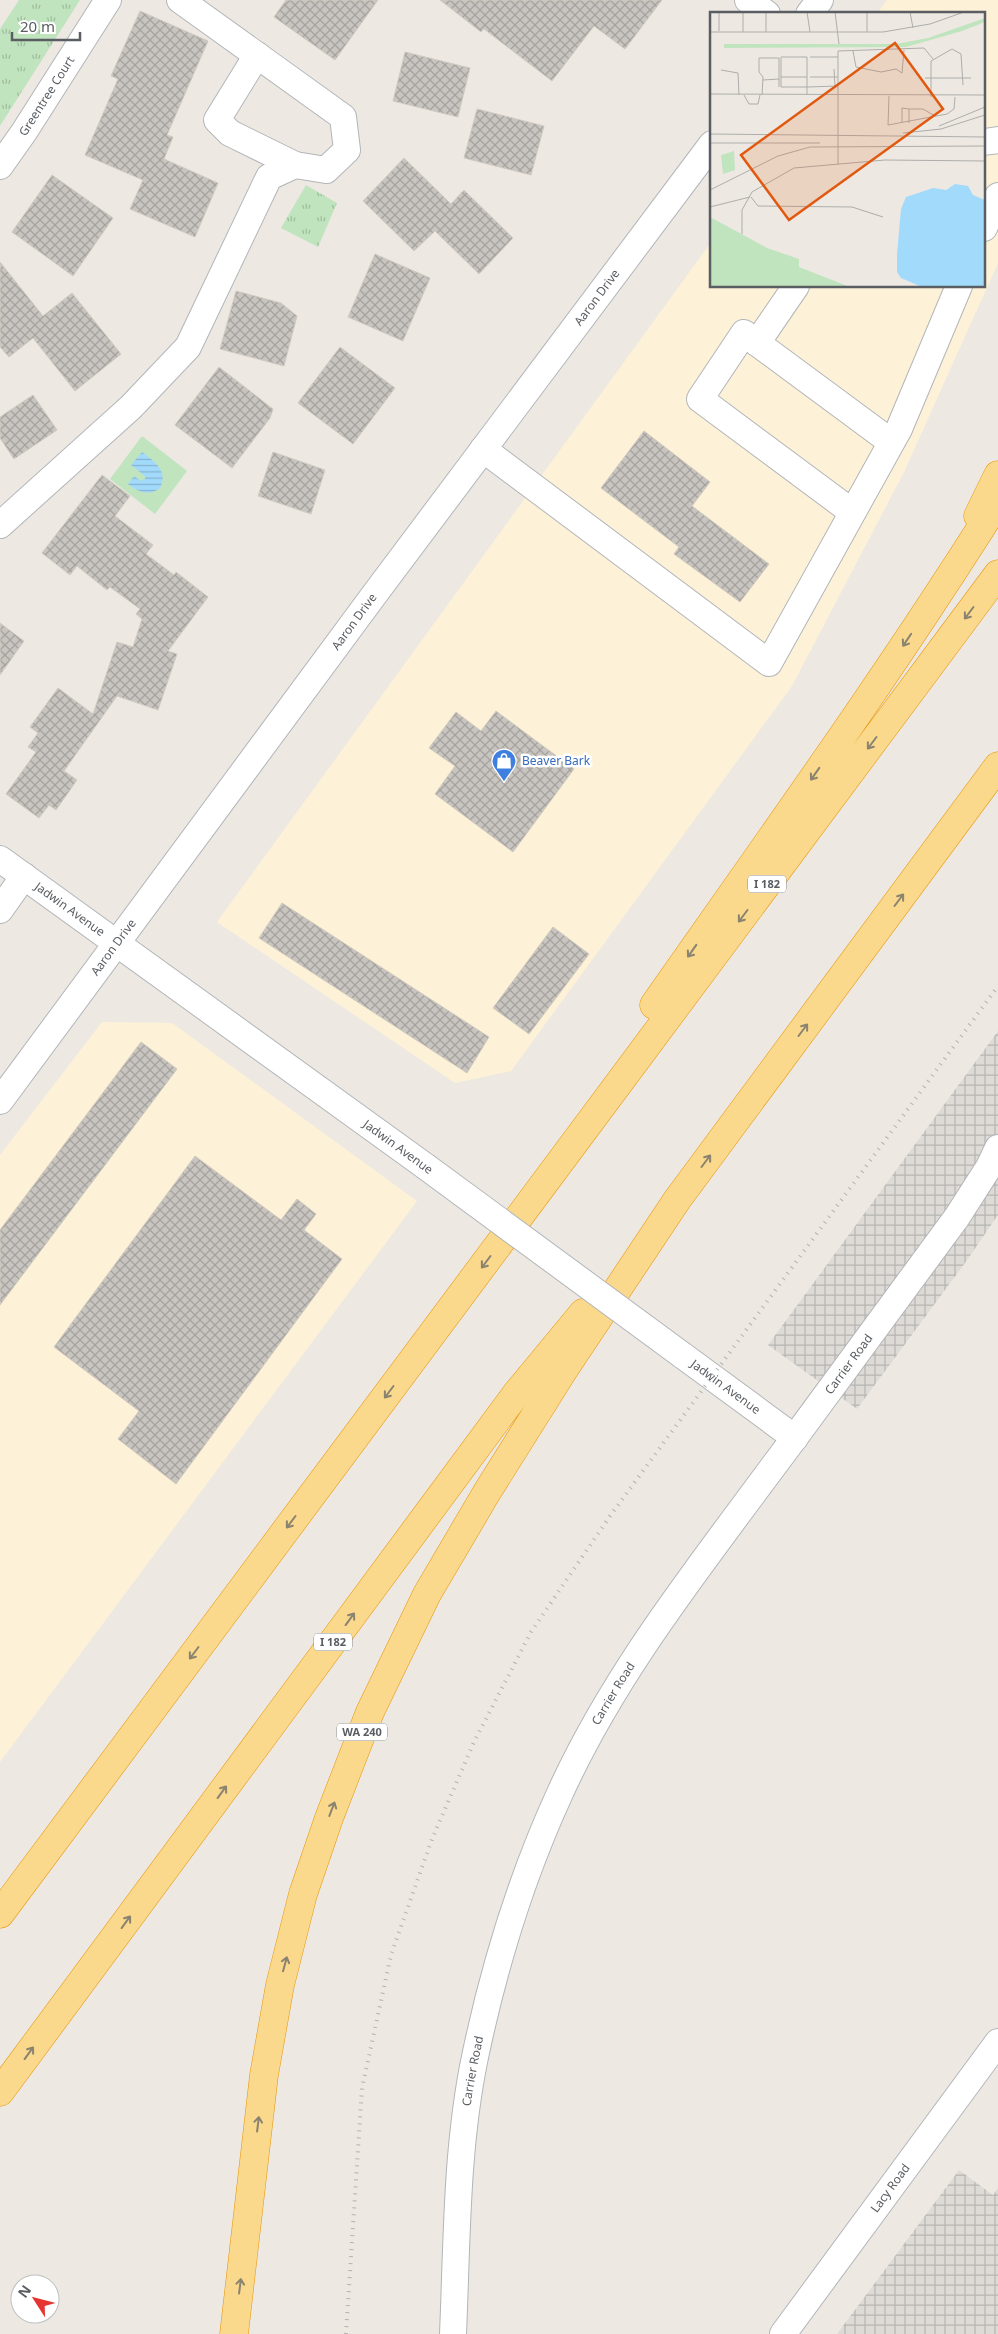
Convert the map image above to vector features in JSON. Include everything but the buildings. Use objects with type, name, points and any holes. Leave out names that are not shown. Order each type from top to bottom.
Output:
[{"type":"highway","points":[[944,586],[998,474]]},
{"type":"highway","points":[[536,1194],[609,1070],[944,586],[998,501]]},
{"type":"highway","name":"I 182","points":[[0,1914],[998,574]]},
{"type":"highway","name":"I 182","points":[[0,2092],[516,1394],[677,1200],[998,766]]},
{"type":"highway","name":"WA 240","points":[[234,2334],[264,2075],[280,1985],[303,1894],[329,1818],[366,1721],[427,1594],[487,1492],[563,1371],[677,1200]]},
{"type":"street","name":"Greentree Court","points":[[0,166],[24,132],[108,0]]},
{"type":"street","points":[[180,0],[258,55],[343,117],[347,150],[326,170],[295,165],[230,133],[217,120],[258,55]]},
{"type":"street","points":[[748,0],[764,12]]},
{"type":"street","points":[[811,12],[820,0]]},
{"type":"street","name":"Aaron Drive","points":[[0,1101],[483,449],[710,147]]},
{"type":"street","points":[[0,525],[131,407],[188,347],[269,177],[295,165]]},
{"type":"street","points":[[986,223],[998,196]]},
{"type":"street","points":[[757,343],[795,288]]},
{"type":"street","points":[[483,449],[769,663],[891,442],[958,288]]},
{"type":"street","points":[[852,512],[700,399],[744,333],[891,442]]},
{"type":"street","name":"Jadwin Avenue","points":[[0,859],[425,1166],[795,1438]]},
{"type":"street","points":[[0,910],[24,876]]},
{"type":"street","name":"Carrier Road","points":[[453,2334],[460,2175],[474,2061],[501,1951],[526,1873],[560,1793],[580,1752],[632,1661],[662,1617],[957,1217],[984,1175],[998,1148]]},
{"type":"street","name":"Lacy Road","points":[[783,2334],[998,2042]]},
{"type":"shaded area","name":"Beaver Bark","points":[[887,0],[998,0],[998,263],[904,472],[792,686],[511,1071],[455,1083],[217,922],[710,244],[710,288],[986,288],[986,12],[878,12]]},
{"type":"shaded area","points":[[102,1022],[172,1023],[417,1201],[0,1762],[0,1155]]},
{"type":"shaded area","points":[[998,1031],[998,1215],[965,1263],[857,1409],[768,1345]]},
{"type":"shaded area","points":[[959,2170],[993,2195],[998,2188],[998,2334],[837,2334]]},
{"type":"green space","points":[[19,0],[80,0],[0,126],[0,29]]},
{"type":"green space","points":[[306,185],[337,203],[318,247],[281,228]]},
{"type":"green space","points":[[142,436],[187,471],[155,514],[110,479]]},
{"type":"water","points":[[142,452],[159,467],[163,476],[160,488],[148,493],[128,484],[134,476],[141,481],[145,479],[145,476],[131,465]]},
{"type":"railway","points":[[346,2334],[362,2088],[391,1955],[432,1839],[474,1742],[531,1632],[610,1516],[998,986]]},
{"type":"place","name":"Beaver Bark","points":[[504,782]]}]
